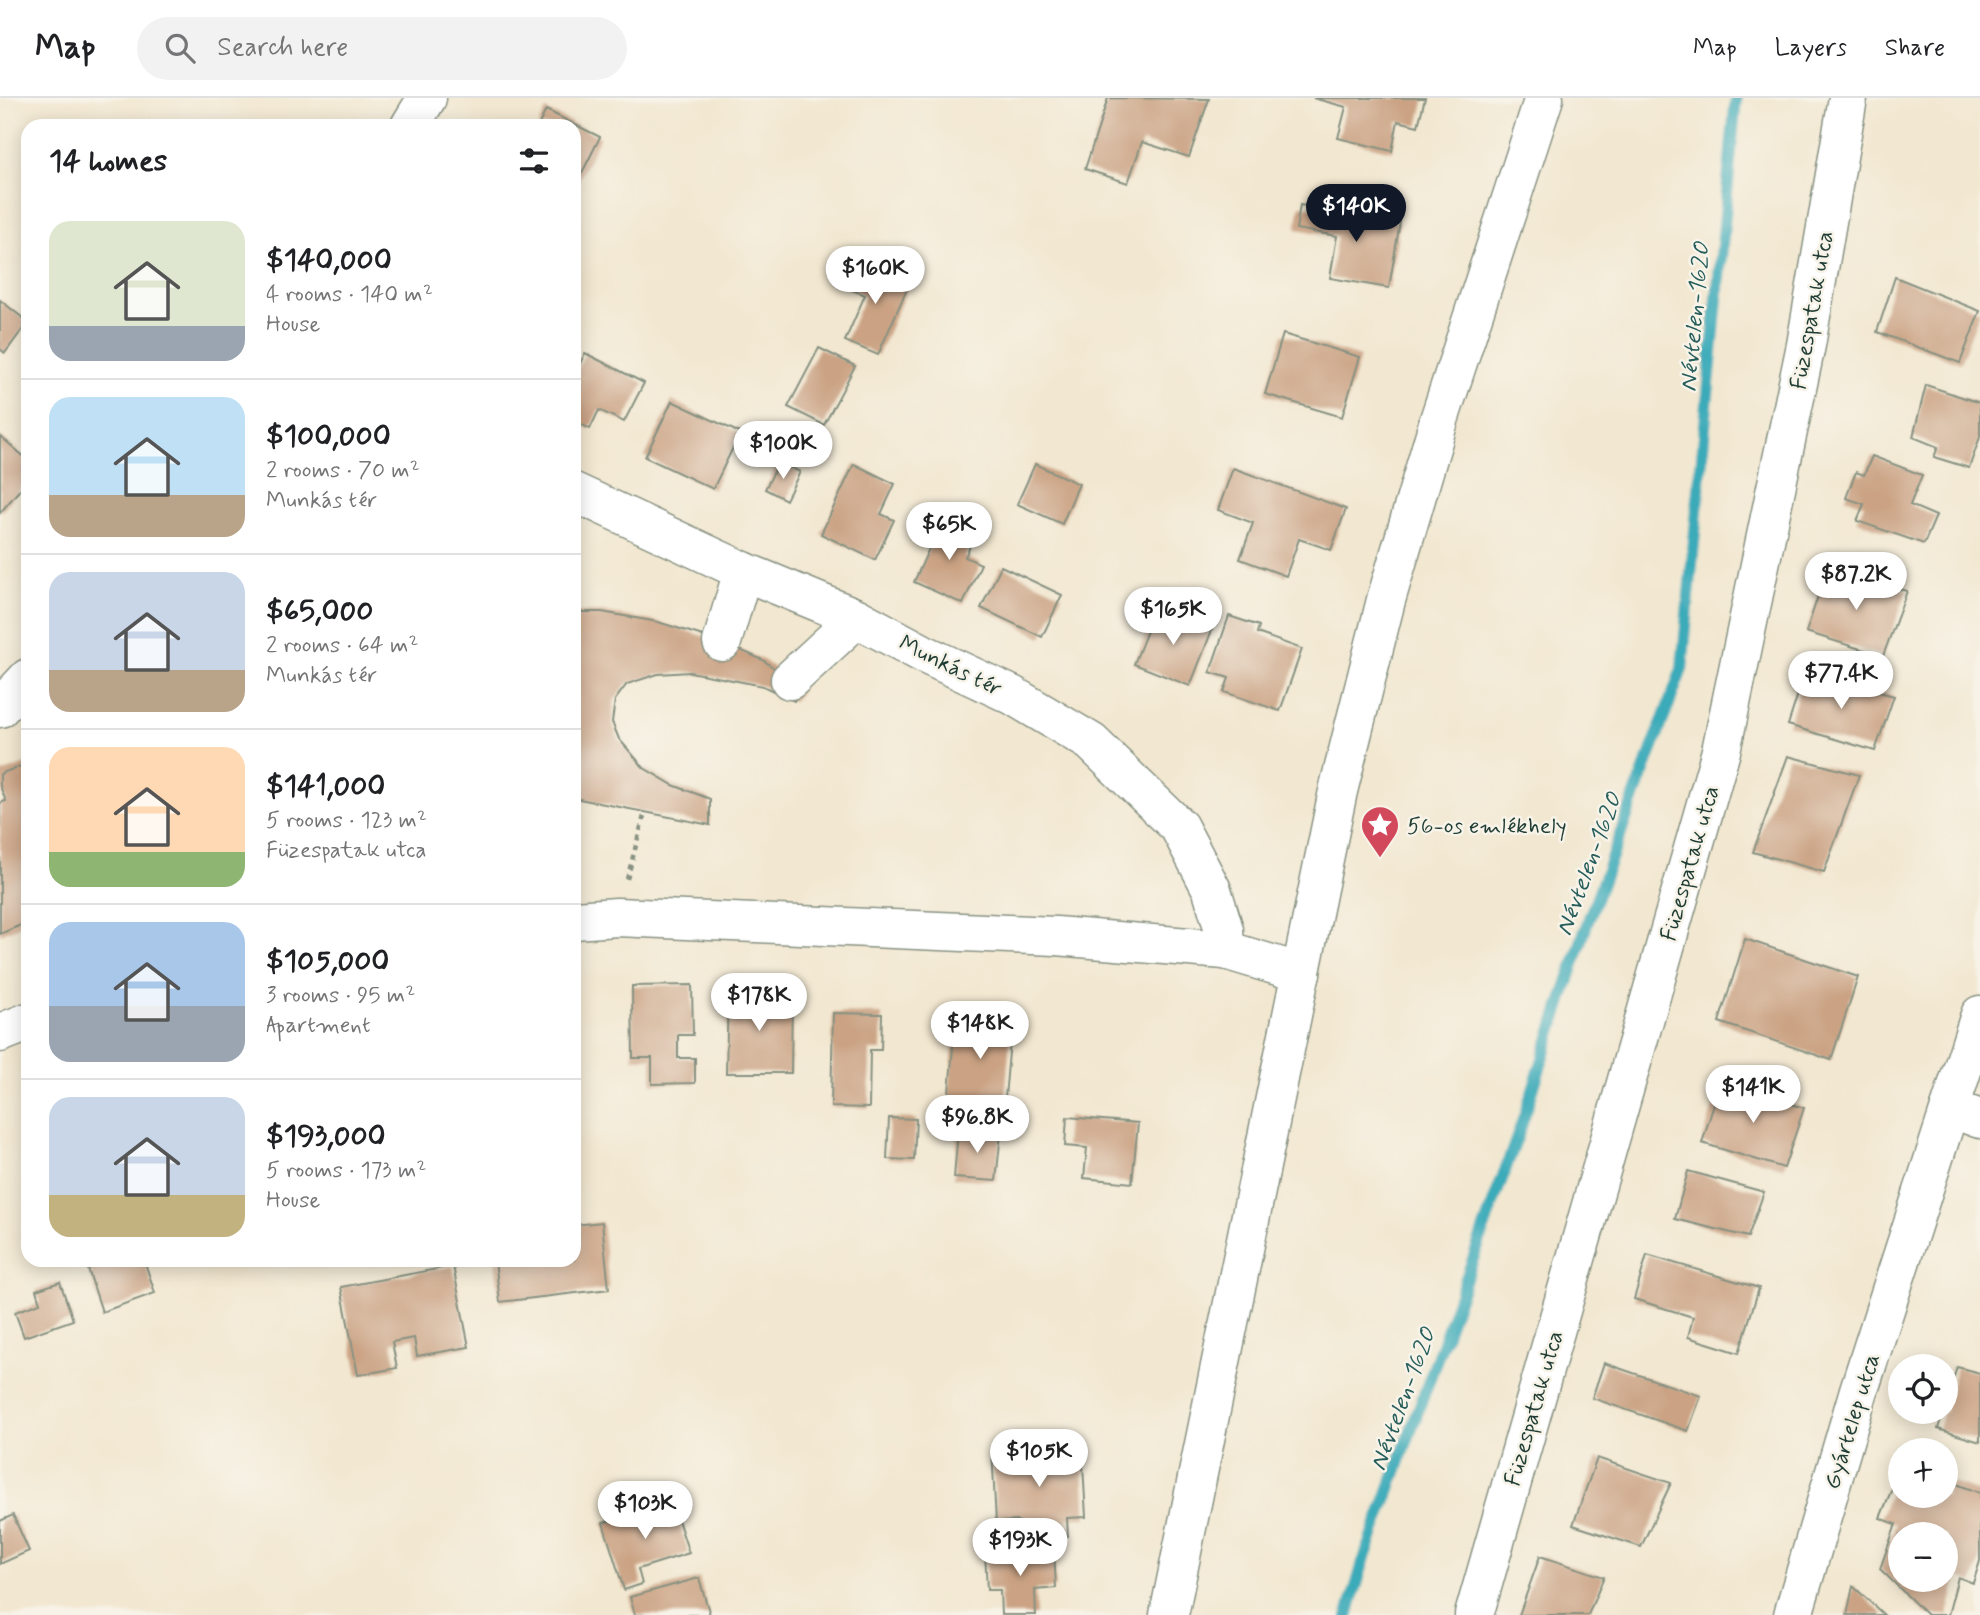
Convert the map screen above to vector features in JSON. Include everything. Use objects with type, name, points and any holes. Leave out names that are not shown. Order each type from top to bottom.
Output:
[{"type":"street","points":[[414,119],[427,98]]},
{"type":"street","points":[[1169,1615],[1338,791],[1386,600],[1440,417],[1544,98]]},
{"type":"street","name":"Füzespatak utca","points":[[1474,1615],[1721,751],[1806,345],[1849,98]]},
{"type":"street","name":"Munkás tér","points":[[581,495],[743,571],[857,618],[924,654],[1012,695],[1091,742],[1179,827],[1212,890],[1224,930],[1224,950]]},
{"type":"street","points":[[722,642],[743,571]]},
{"type":"street","points":[[790,680],[857,618]]},
{"type":"street","points":[[0,708],[21,686]]},
{"type":"street","points":[[581,920],[617,917],[1056,936],[1224,950],[1301,973]]},
{"type":"street","name":"Gyártelep utca","points":[[1793,1615],[1859,1390],[1965,1113],[1980,1015]]},
{"type":"street","points":[[0,1033],[21,1025]]},
{"type":"path","points":[[617,917],[645,812]]},
{"type":"building","points":[[1108,98],[1209,99],[1189,157],[1142,142],[1128,183],[1085,169]]},
{"type":"building","points":[[1313,98],[1425,98],[1418,126],[1398,121],[1392,151],[1338,138],[1346,107]]},
{"type":"building","points":[[546,110],[564,119],[542,119]]},
{"type":"building","points":[[581,128],[600,137],[581,175]]},
{"type":"building","points":[[1300,205],[1400,222],[1389,288],[1330,278],[1337,236],[1296,229]]},
{"type":"building","points":[[861,259],[910,282],[878,355],[845,341],[865,295],[848,288]]},
{"type":"building","points":[[1895,277],[1980,311],[1960,363],[1877,332]]},
{"type":"building","points":[[0,300],[21,316],[21,331],[5,353],[0,349]]},
{"type":"building","points":[[1283,334],[1360,357],[1342,417],[1265,394]]},
{"type":"building","points":[[819,348],[855,366],[824,425],[788,407]]},
{"type":"building","points":[[585,353],[644,383],[624,422],[599,410],[590,429],[581,424],[581,361]]},
{"type":"building","points":[[1926,385],[1980,403],[1980,437],[1969,468],[1934,457],[1938,447],[1913,437]]},
{"type":"building","points":[[672,401],[740,433],[713,489],[645,457]]},
{"type":"building","points":[[0,436],[21,454],[21,488],[0,513]]},
{"type":"building","points":[[1872,456],[1922,475],[1910,505],[1936,516],[1924,544],[1857,521],[1864,504],[1846,498],[1856,472],[1864,475]]},
{"type":"building","points":[[779,462],[800,472],[786,500],[765,489]]},
{"type":"building","points":[[854,464],[895,484],[881,514],[894,520],[875,560],[821,534]]},
{"type":"building","points":[[1035,464],[1079,484],[1062,524],[1017,504]]},
{"type":"building","points":[[1233,468],[1346,509],[1331,550],[1299,539],[1286,576],[1240,559],[1253,523],[1218,510]]},
{"type":"building","points":[[943,517],[976,532],[965,557],[981,564],[963,604],[914,582]]},
{"type":"building","points":[[1001,566],[1062,595],[1042,637],[981,608]]},
{"type":"building","points":[[1827,569],[1907,591],[1883,656],[1806,632]]},
{"type":"building","points":[[1156,608],[1212,630],[1190,686],[1134,664]]},
{"type":"building","points":[[581,612],[602,612],[658,622],[722,642],[763,660],[802,688],[794,701],[763,686],[690,672],[658,674],[627,684],[615,700],[612,722],[619,739],[644,768],[673,785],[710,799],[710,825],[581,799]]},
{"type":"building","points":[[1229,616],[1259,626],[1257,633],[1302,649],[1280,711],[1224,692],[1229,678],[1210,672]]},
{"type":"building","points":[[1805,672],[1894,696],[1875,751],[1788,725]]},
{"type":"building","points":[[1788,756],[1859,775],[1824,872],[1753,852]]},
{"type":"building","points":[[21,766],[21,925],[0,934],[0,803],[6,801],[0,786],[0,774]]},
{"type":"building","points":[[1745,939],[1858,977],[1831,1060],[1719,1022]]},
{"type":"building","points":[[692,985],[693,1035],[678,1035],[678,1058],[695,1058],[695,1083],[652,1084],[652,1058],[633,1058],[632,986]]},
{"type":"building","points":[[728,993],[792,993],[791,1073],[726,1073]]},
{"type":"building","points":[[833,1013],[882,1014],[881,1050],[870,1050],[869,1108],[831,1107]]},
{"type":"building","points":[[956,1013],[1012,1018],[1004,1109],[948,1104]]},
{"type":"building","points":[[1721,1081],[1804,1108],[1784,1168],[1702,1143]]},
{"type":"building","points":[[1067,1117],[1138,1123],[1132,1183],[1084,1178],[1087,1148],[1065,1146]]},
{"type":"building","points":[[889,1118],[916,1119],[914,1160],[887,1159]]},
{"type":"building","points":[[958,1130],[1001,1133],[996,1181],[954,1178]]},
{"type":"building","points":[[1688,1171],[1764,1192],[1748,1237],[1675,1219]]},
{"type":"building","points":[[602,1222],[609,1289],[500,1302],[496,1267],[581,1267],[581,1224]]},
{"type":"building","points":[[1647,1255],[1759,1288],[1739,1353],[1688,1337],[1693,1317],[1634,1299]]},
{"type":"building","points":[[87,1267],[146,1267],[155,1293],[102,1312]]},
{"type":"building","points":[[453,1267],[469,1347],[417,1356],[414,1338],[392,1342],[397,1368],[358,1375],[341,1287]]},
{"type":"building","points":[[60,1282],[73,1320],[24,1337],[15,1312],[40,1303],[36,1290]]},
{"type":"building","points":[[1604,1363],[1701,1396],[1688,1431],[1592,1398]]},
{"type":"building","points":[[1958,1367],[1980,1373],[1980,1442],[1938,1429],[1939,1424],[1958,1424]]},
{"type":"building","points":[[1082,1446],[1086,1517],[1067,1518],[1068,1536],[1019,1538],[1018,1521],[996,1522],[992,1450]]},
{"type":"building","points":[[1597,1458],[1671,1483],[1641,1547],[1573,1525]]},
{"type":"building","points":[[1958,1485],[1980,1493],[1980,1561],[1973,1583],[1958,1577],[1958,1522],[1891,1522],[1880,1518],[1888,1498],[1888,1508],[1958,1508]]},
{"type":"building","points":[[672,1502],[689,1553],[638,1569],[642,1584],[624,1590],[603,1523]]},
{"type":"building","points":[[13,1515],[29,1551],[0,1564],[0,1521]]},
{"type":"building","points":[[1888,1546],[1888,1577],[1880,1569]]},
{"type":"building","points":[[1054,1550],[1056,1588],[1035,1590],[1036,1615],[1001,1615],[1000,1590],[987,1590],[985,1552]]},
{"type":"building","points":[[1540,1556],[1604,1577],[1588,1615],[1519,1615]]},
{"type":"building","points":[[699,1578],[710,1615],[635,1615],[630,1597]]},
{"type":"building","points":[[1853,1586],[1884,1615],[1847,1615]]},
{"type":"building","points":[[1904,1592],[1954,1592],[1948,1615],[1927,1615]]},
{"type":"waterway","name":"Névtelen-1620","points":[[1348,1615],[1363,1563],[1520,1129],[1589,918],[1682,669],[1736,98]]},
{"type":"place","name":"56-os emlékhely","points":[[1380,859]]}]
